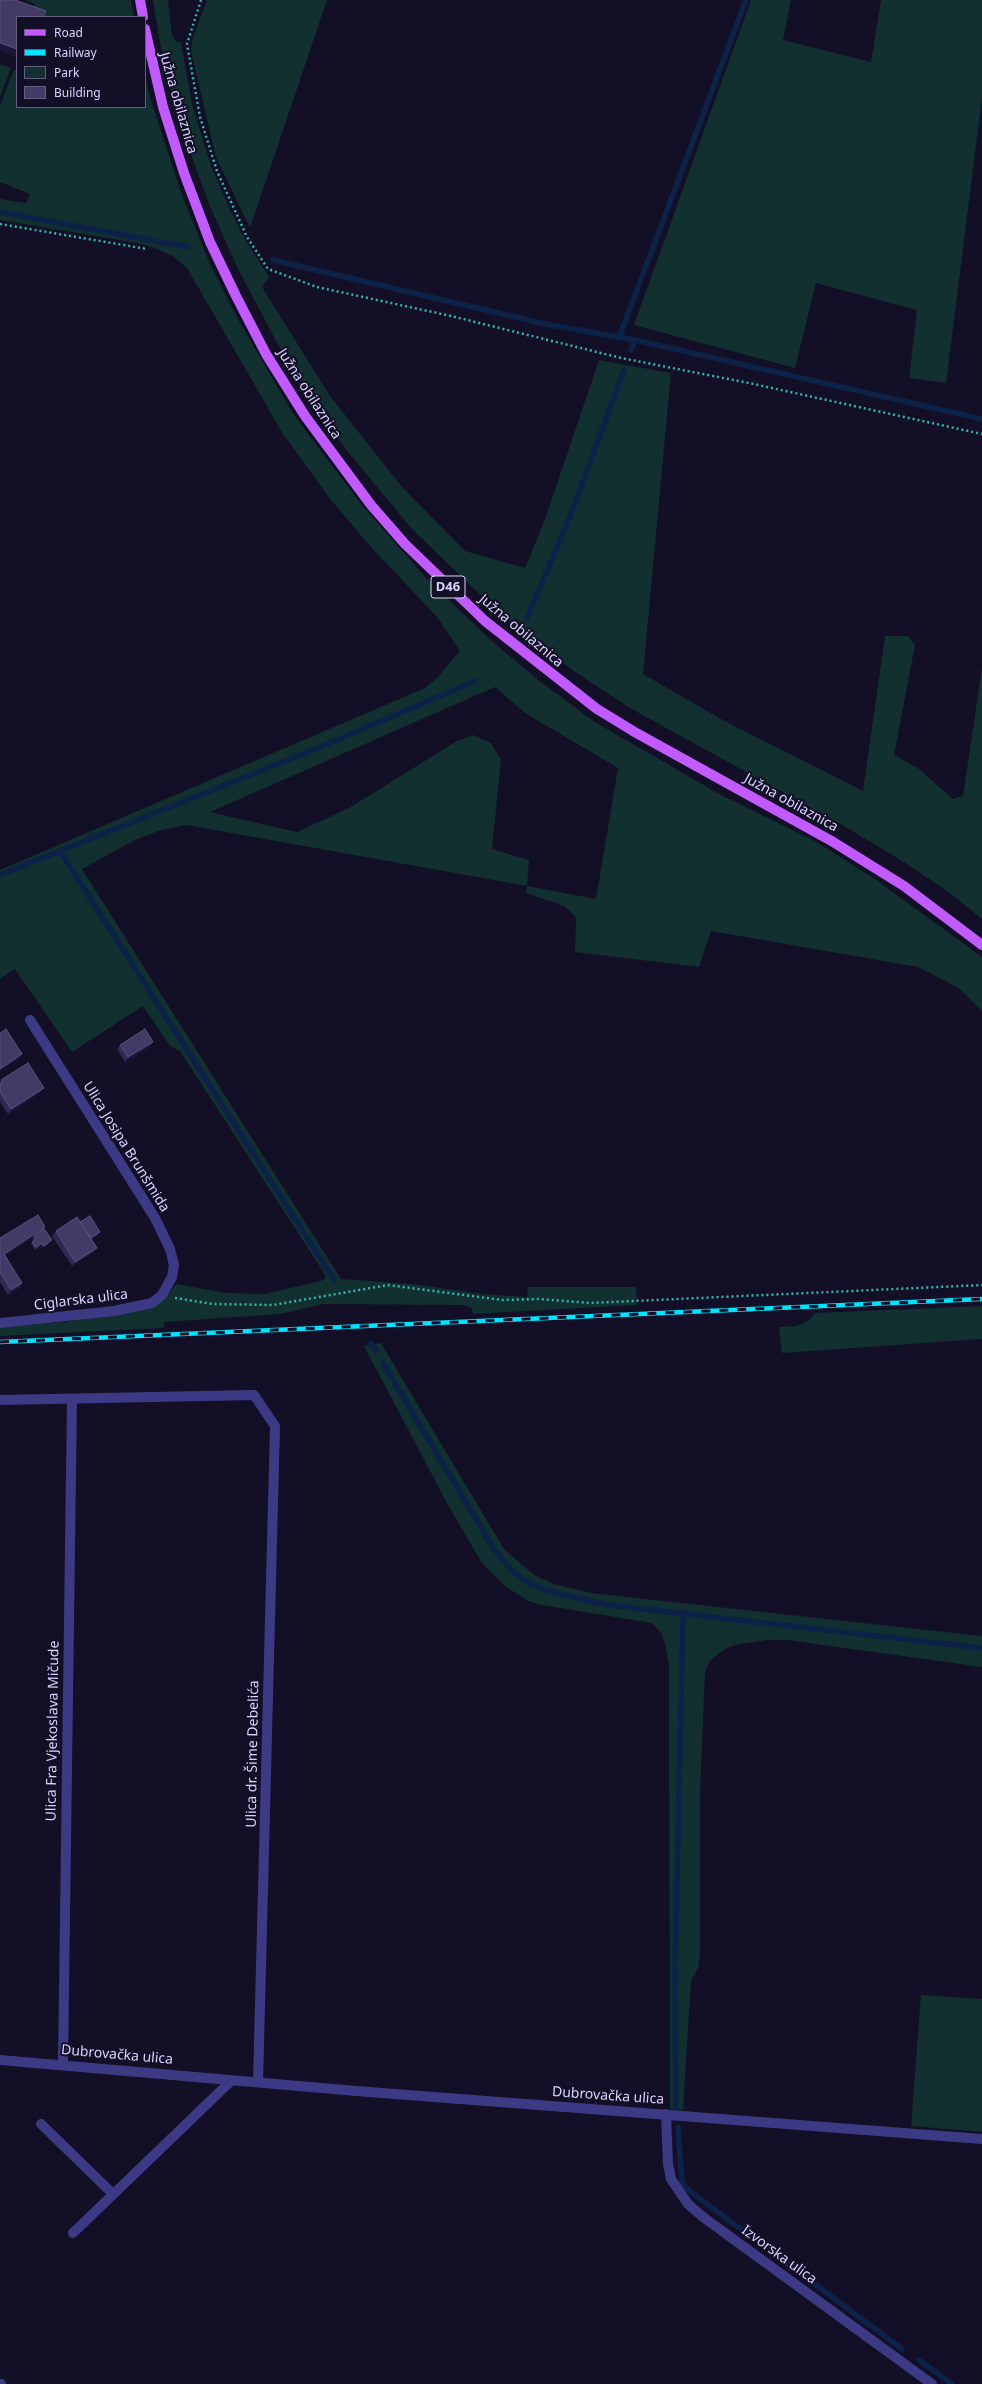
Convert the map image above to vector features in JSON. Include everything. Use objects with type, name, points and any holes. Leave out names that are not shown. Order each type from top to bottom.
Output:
[{"type":"main road","points":[[140,0],[143,16]]},
{"type":"main road","name":"Južna obilaznica","points":[[146,33],[163,107],[184,173],[210,242],[236,296],[266,354],[304,416],[371,505],[406,544],[484,621],[597,709],[633,732],[830,840],[904,886],[982,945]]},
{"type":"street","name":"Ulica Josipa Brunšmida","points":[[30,1020],[155,1218],[170,1249],[174,1265],[172,1277],[162,1295]]},
{"type":"street","name":"Ciglarska ulica","points":[[0,1323],[132,1308],[152,1303],[162,1295]]},
{"type":"street","name":"Ulica dr. Šime Debelića","points":[[72,1399],[254,1395],[275,1426],[258,2082]]},
{"type":"street","points":[[0,1400],[72,1399]]},
{"type":"street","name":"Ulica Fra Vjekoslava Mičude","points":[[63,2064],[72,1399]]},
{"type":"street","name":"Dubrovačka ulica","points":[[0,2060],[63,2064],[232,2080],[982,2139]]},
{"type":"street","points":[[73,2233],[232,2080]]},
{"type":"street","name":"Izvorska ulica","points":[[666,2114],[668,2164],[671,2179],[688,2204],[703,2217],[932,2384]]},
{"type":"street","points":[[41,2124],[113,2194]]},
{"type":"path","points":[[201,0],[187,44],[200,117],[217,171],[247,237],[268,269],[317,287],[481,323],[621,358],[749,382],[982,434]]},
{"type":"path","points":[[0,224],[147,249]]},
{"type":"path","points":[[162,1295],[213,1304],[273,1305],[388,1286],[502,1300],[540,1300],[590,1303],[982,1285]]},
{"type":"green space","points":[[25,0],[131,0],[134,16],[35,16],[32,15],[35,4]]},
{"type":"green space","points":[[153,0],[168,0],[172,34],[176,42],[181,42],[192,104],[210,163],[229,208],[246,241],[269,277],[262,287],[330,396],[402,487],[465,551],[525,568],[545,519],[599,360],[671,373],[643,674],[721,719],[863,791],[885,636],[908,636],[915,645],[894,755],[919,769],[953,799],[963,796],[982,668],[982,919],[950,893],[904,862],[844,826],[630,708],[575,672],[498,612],[412,529],[348,452],[317,407],[276,341],[237,267],[209,204],[176,113],[161,48]]},
{"type":"green space","points":[[207,0],[327,0],[250,228],[216,157],[191,51],[192,40]]},
{"type":"green space","points":[[751,0],[791,0],[783,40],[871,62],[881,0],[982,0],[982,98],[946,383],[909,378],[917,310],[816,283],[795,368],[634,325]]},
{"type":"green space","points":[[0,64],[11,68],[0,97]]},
{"type":"green space","points":[[14,69],[16,70],[16,108],[146,108],[146,80],[152,104],[182,195],[210,264],[239,321],[294,415],[361,504],[426,578],[494,643],[542,683],[595,722],[719,794],[815,841],[872,877],[982,957],[982,1011],[959,988],[918,967],[711,931],[699,967],[575,952],[576,917],[564,906],[526,893],[527,886],[187,825],[161,830],[133,841],[82,869],[341,1279],[413,1284],[482,1294],[527,1297],[528,1287],[636,1287],[637,1305],[473,1314],[472,1308],[463,1305],[323,1304],[280,1314],[164,1322],[164,1328],[0,1336],[0,1327],[65,1322],[152,1307],[164,1300],[176,1284],[227,1293],[265,1294],[324,1280],[326,1276],[180,1051],[170,1046],[143,1006],[72,1052],[15,969],[0,979],[0,870],[425,688],[437,678],[460,651],[437,617],[370,546],[331,500],[283,434],[187,268],[174,257],[155,248],[137,243],[0,220],[0,199],[26,203],[30,194],[0,182],[0,106]],"holes":[[[495,687],[525,713],[618,768],[596,899],[527,886],[529,860],[492,849],[501,760],[491,743],[473,735],[457,741],[349,808],[297,832],[210,812]]]},
{"type":"green space","points":[[982,1306],[982,1339],[782,1353],[779,1327],[796,1326],[808,1321],[815,1313]]},
{"type":"green space","points":[[381,1343],[504,1549],[534,1575],[554,1584],[591,1593],[982,1636],[982,1667],[787,1640],[767,1640],[735,1645],[723,1650],[710,1661],[705,1671],[700,1794],[700,1955],[698,1968],[691,1981],[683,2110],[670,2109],[669,1665],[665,1644],[661,1633],[652,1623],[542,1605],[528,1601],[505,1586],[482,1563],[448,1505],[364,1346]]},
{"type":"green space","points":[[921,1995],[982,1999],[982,2132],[911,2126]]},
{"type":"building","points":[[0,0],[15,0],[46,11],[44,16],[16,16],[16,49],[0,43]]},
{"type":"building","points":[[6,1029],[22,1054],[0,1069],[0,1033]]},
{"type":"building","points":[[145,1029],[153,1042],[128,1057],[120,1045]]},
{"type":"building","points":[[28,1063],[44,1088],[11,1109],[0,1092],[0,1084],[3,1082],[1,1080]]},
{"type":"building","points":[[38,1215],[45,1227],[4,1254],[22,1283],[11,1290],[0,1272],[0,1238]]},
{"type":"building","points":[[90,1216],[100,1232],[91,1238],[80,1222]]},
{"type":"building","points":[[77,1217],[97,1248],[75,1262],[56,1231]]},
{"type":"building","points":[[44,1229],[52,1240],[44,1246],[42,1243],[36,1247],[32,1242],[36,1239],[34,1236]]},
{"type":"waterway","points":[[619,338],[746,0]]},
{"type":"waterway","points":[[0,212],[188,247]]},
{"type":"waterway","points":[[273,260],[545,324],[635,340],[982,419]]},
{"type":"waterway","points":[[631,350],[635,340]]},
{"type":"waterway","points":[[527,618],[571,514],[624,370]]},
{"type":"waterway","points":[[0,875],[320,747],[475,681]]},
{"type":"waterway","points":[[60,851],[334,1280]]},
{"type":"waterway","points":[[371,1343],[376,1351]]},
{"type":"waterway","points":[[383,1363],[493,1548],[513,1572],[530,1584],[552,1592],[608,1605],[982,1648]]},
{"type":"waterway","points":[[676,2108],[675,1970],[683,1613]]},
{"type":"waterway","points":[[678,2127],[682,2182],[687,2189],[902,2349]]},
{"type":"waterway","points":[[919,2360],[952,2384]]},
{"type":"railway","points":[[0,1342],[982,1299]]}]
